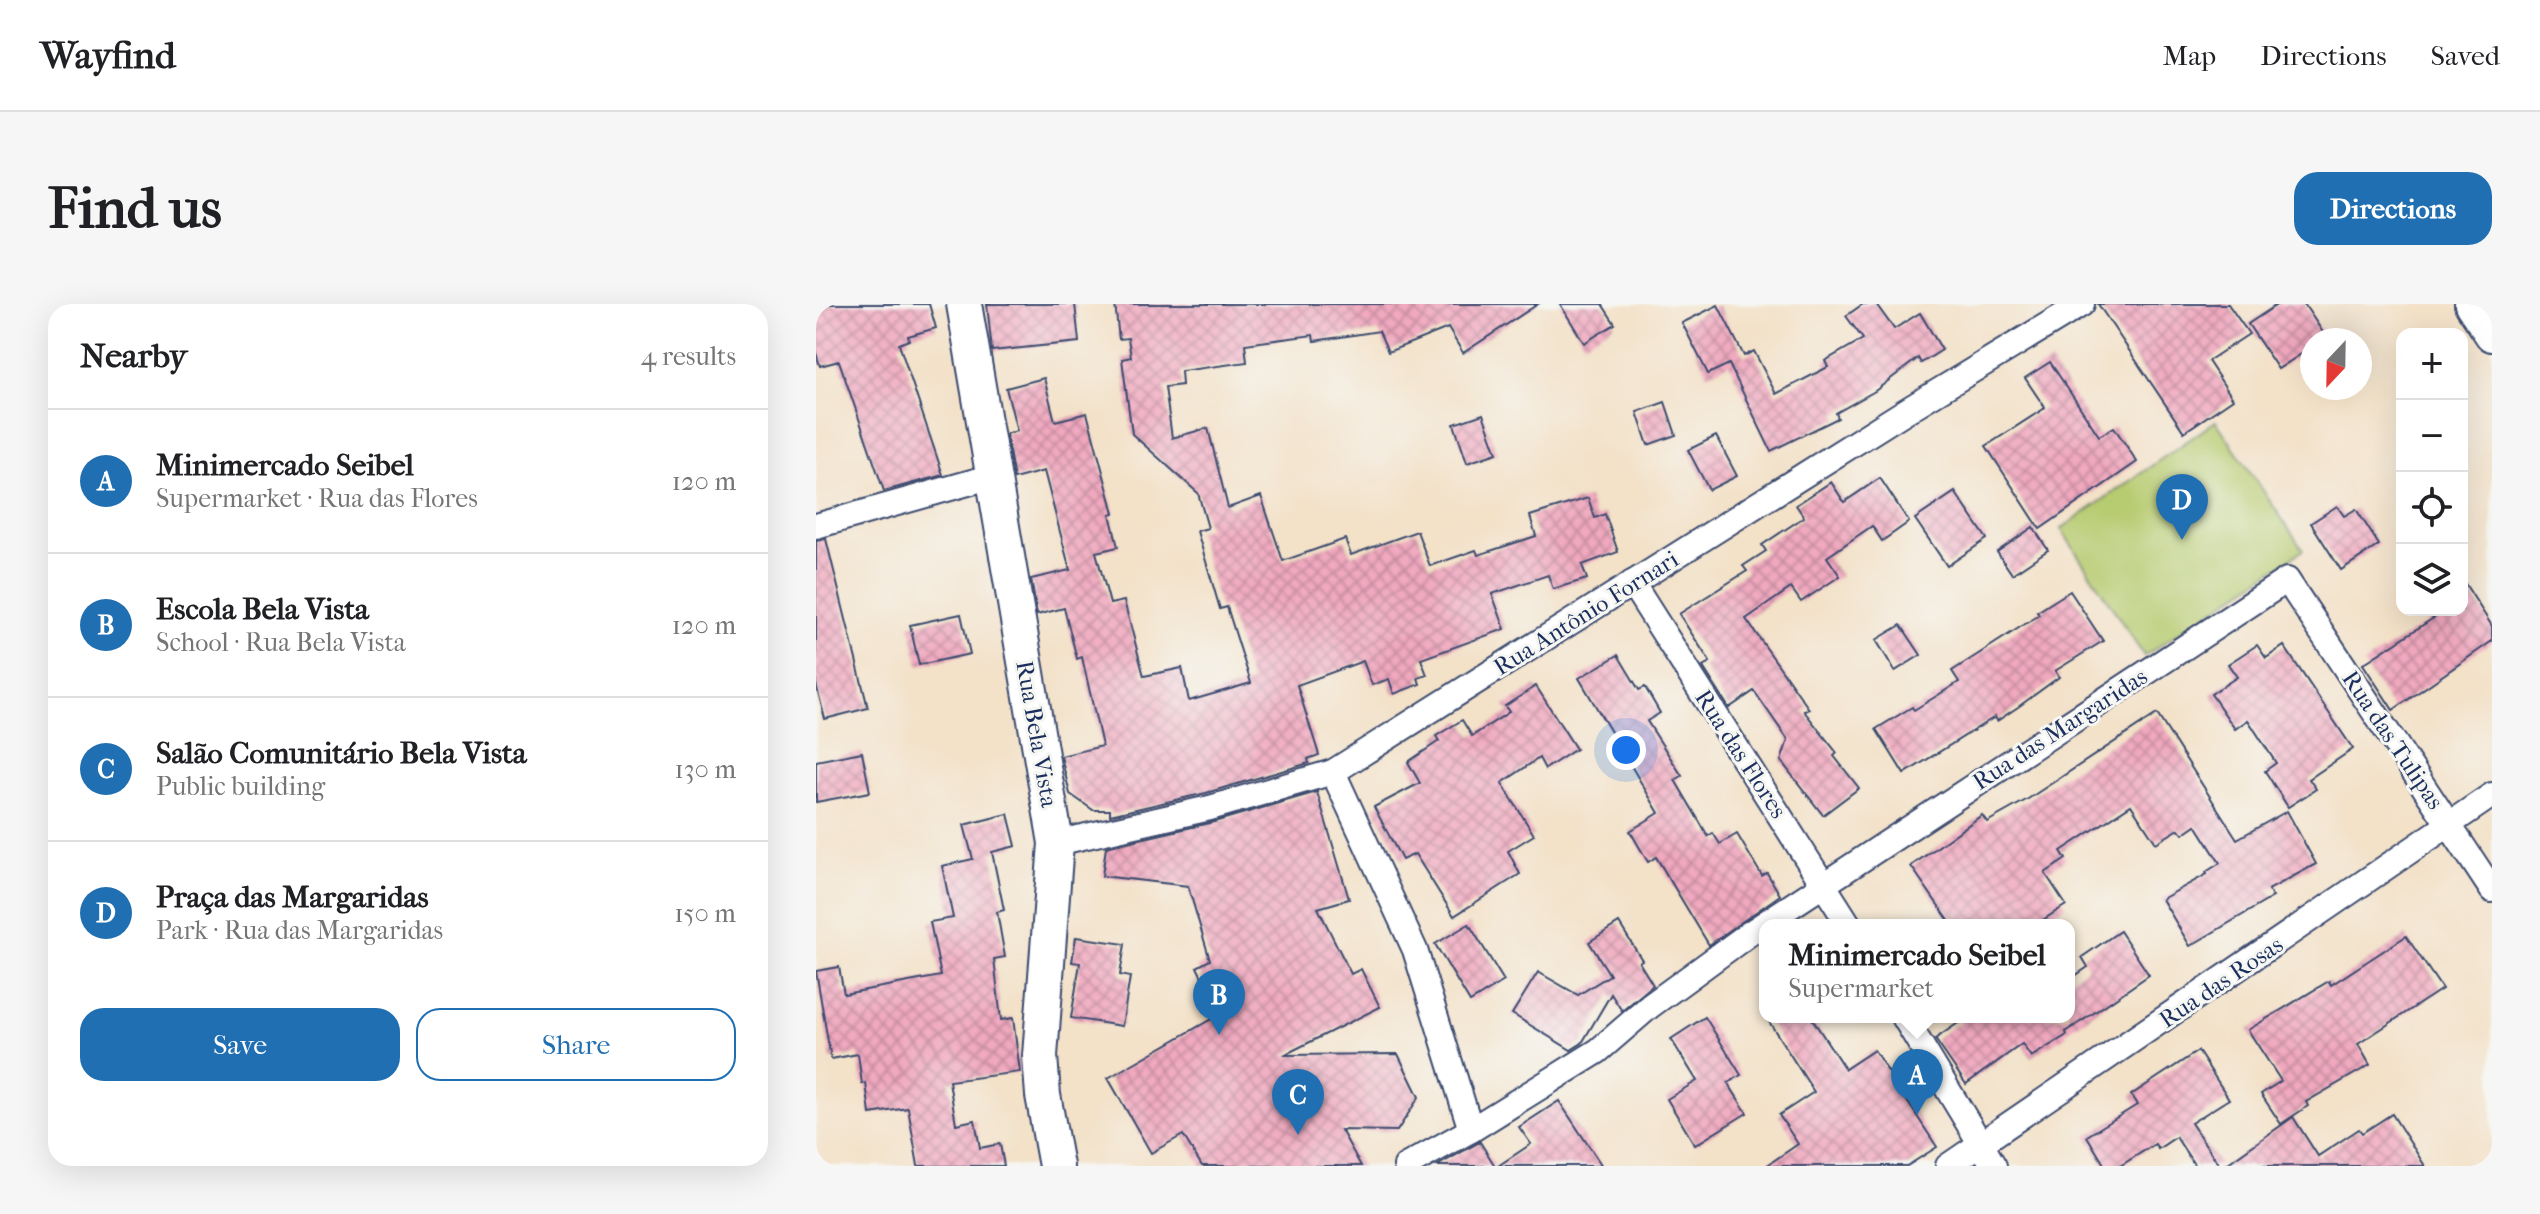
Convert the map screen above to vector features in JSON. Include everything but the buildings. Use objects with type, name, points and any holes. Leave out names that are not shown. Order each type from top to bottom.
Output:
[{"type":"main road","name":"Rua Bela Vista","points":[[964,304],[1056,843],[1040,1056],[1043,1095],[1056,1166]]},
{"type":"main road","points":[[2472,304],[2492,334]]},
{"type":"street","name":"Rua Antônio Fornari","points":[[1056,843],[1210,808],[1333,772],[2082,304]]},
{"type":"street","points":[[816,526],[993,476]]},
{"type":"street","name":"Rua das Margaridas","points":[[1824,884],[2287,580],[2293,590]]},
{"type":"street","name":"Rua das Flores","points":[[1632,583],[1845,919]]},
{"type":"street","name":"Rua das Tulipas","points":[[2293,590],[2492,890]]},
{"type":"street","points":[[1333,772],[1415,950],[1471,1130]]},
{"type":"street","name":"Rua das Rosas","points":[[1948,1166],[2492,795]]},
{"type":"street","points":[[1771,919],[1824,884]]},
{"type":"street","points":[[1406,1166],[1471,1130],[1598,1051],[1663,997],[1759,927]]},
{"type":"street","points":[[1908,1023],[1994,1166]]},
{"type":"green space","points":[[2216,421],[2303,550],[2144,656],[2061,529]]},
{"type":"place","name":"Praça das Margaridas","points":[[2182,540]]},
{"type":"place","name":"Escola Bela Vista","points":[[1219,1035]]},
{"type":"place","name":"Minimercado Seibel","points":[[1917,1115]]},
{"type":"place","name":"Salão Comunitário Bela Vista","points":[[1298,1135]]}]
